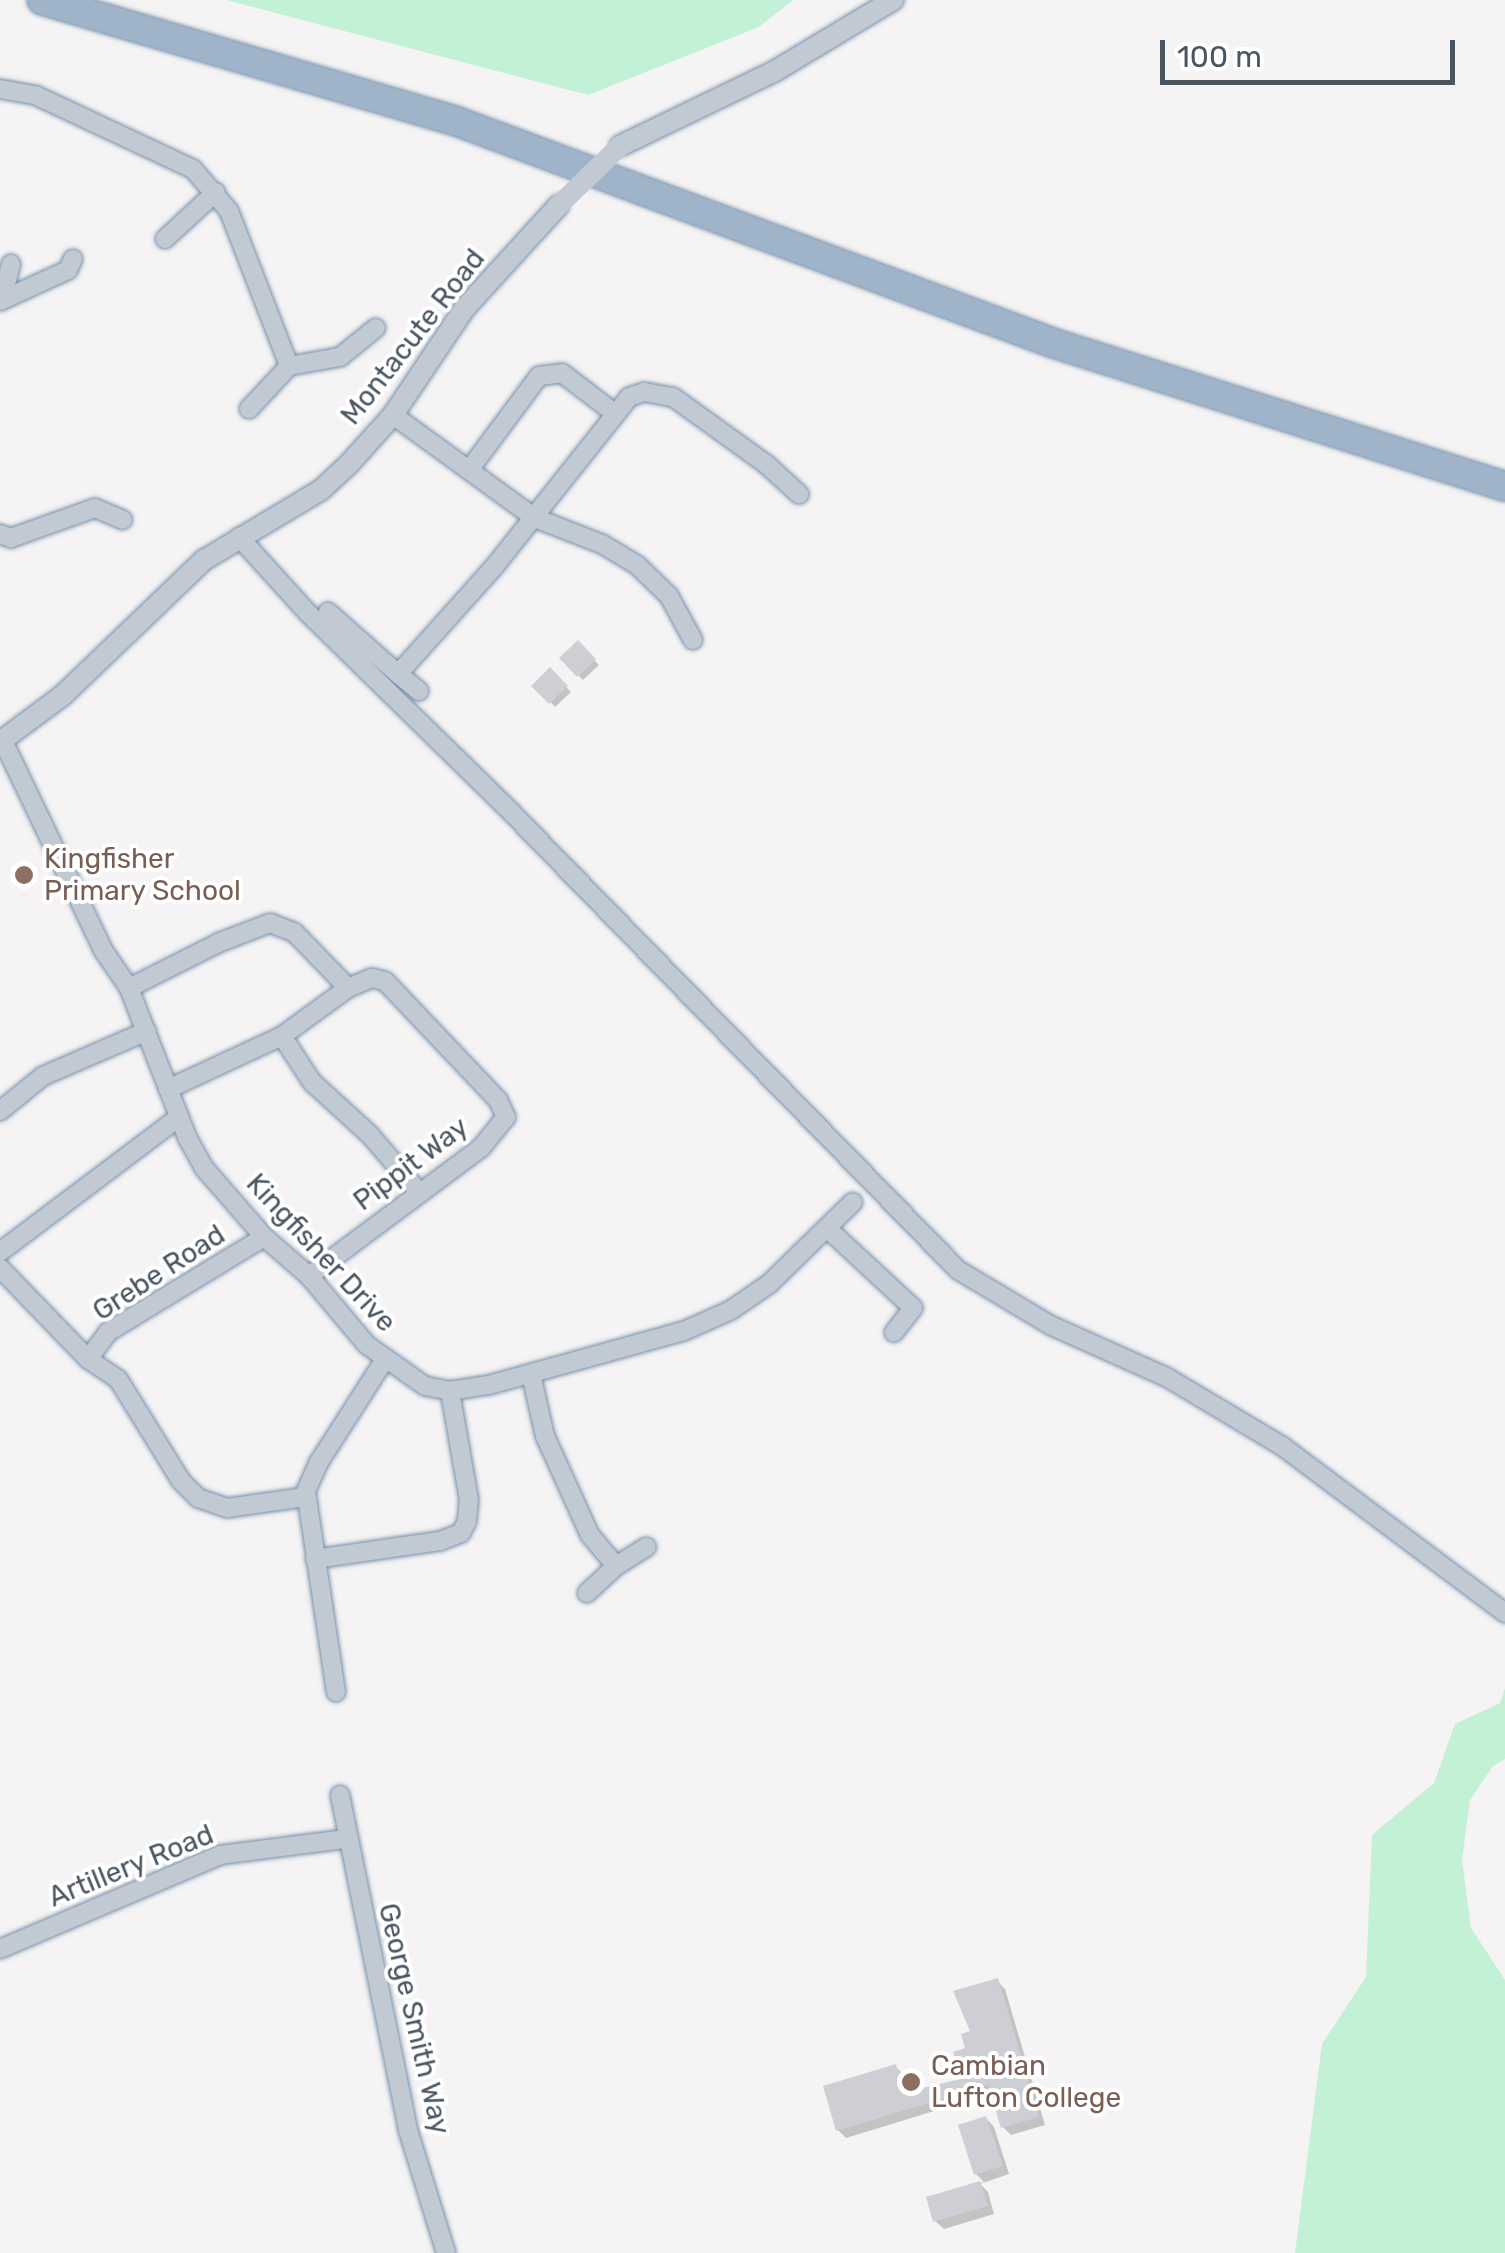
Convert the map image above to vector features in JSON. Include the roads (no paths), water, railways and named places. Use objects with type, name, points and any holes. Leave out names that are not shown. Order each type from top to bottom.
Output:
[{"type":"highway","points":[[42,0],[452,120],[1053,343],[1505,486]]},
{"type":"street","name":"Montacute Road","points":[[2,742],[62,696],[164,594],[239,537],[321,490],[392,414],[465,308],[559,205],[620,146],[775,71],[894,0]]},
{"type":"street","points":[[0,89],[35,94],[193,169],[228,211],[289,366]]},
{"type":"street","points":[[165,239],[216,192]]},
{"type":"street","points":[[1,300],[68,270],[72,260]]},
{"type":"street","points":[[1,300],[11,264]]},
{"type":"street","points":[[249,410],[289,366],[340,357],[376,328]]},
{"type":"street","points":[[470,470],[539,376],[562,373],[613,412]]},
{"type":"street","points":[[398,674],[535,518],[613,412],[629,397],[644,392],[672,398],[766,464],[799,494]]},
{"type":"street","points":[[392,414],[535,518],[602,544],[636,566],[669,596],[693,640]]},
{"type":"street","points":[[0,534],[11,538],[95,508],[123,520]]},
{"type":"street","points":[[239,537],[308,613],[471,772],[958,1270],[1052,1326],[1168,1378],[1282,1446],[1505,1613]]},
{"type":"street","points":[[328,612],[420,691]]},
{"type":"street","name":"Kingfisher Drive","points":[[2,742],[103,950],[129,988],[179,1117],[204,1168],[264,1237],[308,1276],[367,1345],[425,1386],[450,1390]]},
{"type":"street","points":[[129,988],[218,942],[270,923],[294,932],[348,988],[282,1036],[168,1089]]},
{"type":"street","name":"Pippit Way","points":[[308,1276],[482,1147],[506,1117],[503,1108],[453,1049],[385,981],[362,979],[348,988]]},
{"type":"street","points":[[0,1110],[43,1076],[146,1031]]},
{"type":"street","points":[[282,1036],[312,1082],[370,1135],[419,1192]]},
{"type":"street","points":[[0,1252],[179,1117]]},
{"type":"street","points":[[315,1559],[440,1541],[460,1533],[468,1521],[469,1500],[450,1390],[530,1374],[684,1331],[731,1310],[769,1284],[853,1202]]},
{"type":"street","points":[[828,1228],[913,1308],[894,1332]]},
{"type":"street","name":"Grebe Road","points":[[88,1359],[108,1332],[264,1237]]},
{"type":"street","name":"Grebe Road","points":[[0,1268],[88,1359],[110,1371],[181,1480],[198,1498],[236,1508],[305,1497]]},
{"type":"street","points":[[336,1692],[305,1497],[319,1462],[385,1359]]},
{"type":"street","points":[[530,1374],[545,1436],[590,1535],[616,1566]]},
{"type":"street","points":[[587,1593],[616,1566],[647,1547]]},
{"type":"street","name":"George Smith Way","points":[[340,1795],[346,1840],[408,2130],[446,2253]]},
{"type":"street","name":"Artillery Road","points":[[0,1948],[220,1856],[346,1840]]},
{"type":"place","name":"Kingfisher Primary School","points":[[24,875]]},
{"type":"place","name":"Cambian Lufton College","points":[[911,2082]]}]
